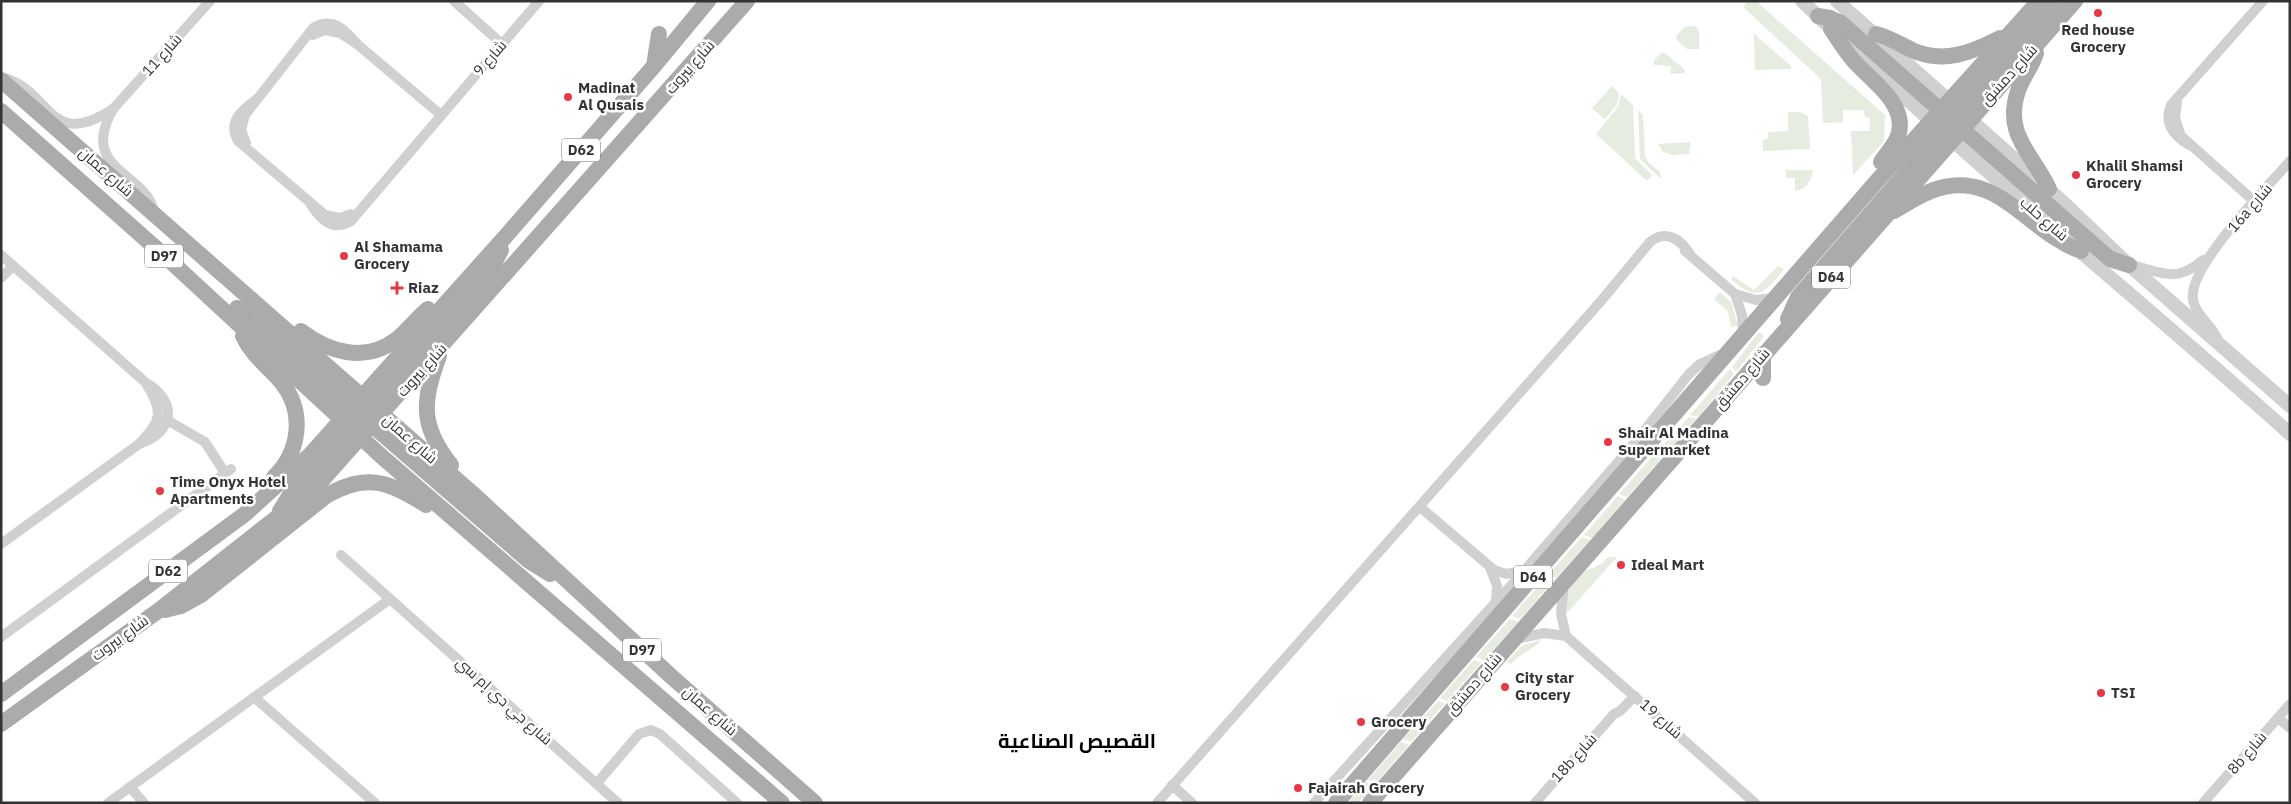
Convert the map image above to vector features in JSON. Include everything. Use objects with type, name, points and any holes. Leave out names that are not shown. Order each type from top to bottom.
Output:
[{"type":"main road","name":"شارع بيروت","points":[[1,724],[158,611],[276,520],[290,495],[362,417],[452,297],[654,66],[708,1]]},
{"type":"main road","name":"شارع بيروت","points":[[1,694],[246,514],[302,463],[362,417],[443,347],[747,1]]},
{"type":"main road","name":"شارع دمشق","points":[[1370,803],[1883,217],[2010,32],[2039,1]]},
{"type":"main road","points":[[1786,329],[1790,312],[1798,297],[2055,1]]},
{"type":"main road","name":"شارع دمشق","points":[[1336,803],[1877,181],[1951,120],[2040,41],[2074,1]]},
{"type":"main road","points":[[1818,16],[1830,18],[1841,23],[2110,259],[2129,265]]},
{"type":"main road","points":[[1831,29],[1853,60],[1888,96],[1896,110],[1899,133],[1893,147],[1880,164],[1877,181]]},
{"type":"main road","points":[[1876,34],[1920,53],[1948,57],[1970,52],[2010,32]]},
{"type":"main road","points":[[654,66],[659,34]]},
{"type":"main road","points":[[2040,41],[2032,64],[2018,89],[2014,117],[2019,139],[2049,189]]},
{"type":"main road","name":"شارع عمان","points":[[1,78],[270,317],[458,521],[782,803]]},
{"type":"main road","name":"شارع عمان","points":[[1,111],[239,324],[362,417],[472,493],[672,678],[815,803]]},
{"type":"main road","points":[[1883,217],[1930,191],[1957,185],[1969,186],[1994,193],[2053,238],[2081,251]]},
{"type":"main road","points":[[362,417],[490,272],[499,255],[505,237]]},
{"type":"main road","points":[[167,258],[191,269],[529,561],[542,570],[569,582]]},
{"type":"main road","points":[[270,317],[289,324],[326,348],[359,354],[387,346],[403,334],[431,306],[452,297]]},
{"type":"main road","points":[[239,324],[251,350],[288,391],[297,418],[296,438],[289,458],[281,471],[257,494],[246,514]]},
{"type":"main road","points":[[443,347],[428,389],[427,423],[438,450],[472,493]]},
{"type":"main road","points":[[1762,378],[1764,354]]},
{"type":"main road","points":[[158,611],[181,606],[195,599],[326,496],[349,485],[366,481],[395,486],[445,516],[458,521]]},
{"type":"street","name":"شارع 11","points":[[1,78],[17,83],[50,114],[63,121],[76,124],[89,122],[114,108],[210,1]]},
{"type":"street","points":[[454,1],[502,44]]},
{"type":"street","name":"شارع 9","points":[[441,115],[357,44],[342,27],[330,23],[314,28],[257,99],[239,114],[234,124],[238,142],[311,205],[323,221],[340,226],[351,221],[539,1]]},
{"type":"street","name":"شارع حلب","points":[[1802,1],[1831,29],[1951,120],[2049,189],[2129,265],[2290,406]]},
{"type":"street","name":"شارع حلب","points":[[1837,1],[1876,34],[1951,120],[2081,251],[2290,434]]},
{"type":"street","points":[[2255,202],[2181,136],[2176,124],[2175,112],[2181,95],[2263,1]]},
{"type":"street","name":"شارع 11","points":[[114,108],[104,133],[109,160],[114,167],[147,195],[155,216]]},
{"type":"street","name":"16a شارع","points":[[2219,344],[2213,330],[2197,312],[2192,296],[2197,276],[2210,255],[2290,161]]},
{"type":"street","points":[[1157,803],[1642,253],[1659,243],[1667,242],[1690,254],[1735,294],[1756,300],[1777,297]]},
{"type":"street","name":"16a شارع","points":[[2129,265],[2159,274],[2172,275],[2190,270],[2210,255]]},
{"type":"street","points":[[1,278],[6,262],[145,382],[156,389],[165,400],[167,420],[156,437],[139,444]]},
{"type":"street","points":[[1735,294],[1742,315],[1743,336]]},
{"type":"street","points":[[1314,803],[1524,571],[1638,440],[1689,374],[1700,364],[1730,351]]},
{"type":"street","points":[[1,544],[139,444],[151,432],[158,418],[157,402],[145,382]]},
{"type":"street","points":[[1,636],[228,471],[204,442],[167,420]]},
{"type":"street","points":[[1420,507],[1489,567],[1506,574],[1524,571]]},
{"type":"street","name":"شارع جي دي إم سي","points":[[341,555],[618,803]]},
{"type":"street","points":[[1489,567],[1496,579],[1496,601]]},
{"type":"street","points":[[1512,641],[1533,634],[1566,636],[1561,614],[1564,582]]},
{"type":"street","points":[[108,803],[390,599]]},
{"type":"street","name":"شارع 19","points":[[1566,636],[1755,803]]},
{"type":"street","name":"18b شارع","points":[[1535,803],[1614,714],[1620,711],[1632,694]]},
{"type":"street","points":[[254,697],[375,803]]},
{"type":"street","points":[[2285,713],[2290,728]]},
{"type":"street","name":"8b شارع","points":[[2204,803],[2285,713]]},
{"type":"street","points":[[596,784],[639,734],[651,730],[660,734],[738,803]]},
{"type":"street","points":[[130,786],[144,803]]},
{"type":"street","points":[[1172,786],[1192,803]]},
{"type":"shaded area","points":[[1748,1],[1756,1],[1885,115],[1884,141],[1853,175],[1851,131],[1870,131],[1870,118],[1865,117],[1864,110],[1843,110],[1843,122],[1823,123],[1821,79],[1743,7]]},
{"type":"shaded area","points":[[1695,26],[1699,31],[1699,49],[1687,49],[1677,40],[1676,36],[1685,27]]},
{"type":"shaded area","points":[[1754,34],[1791,66],[1791,69],[1755,70]]},
{"type":"shaded area","points":[[1661,53],[1665,53],[1685,70],[1684,73],[1671,74],[1671,66],[1654,65],[1654,60]]},
{"type":"shaded area","points":[[1612,86],[1619,93],[1617,105],[1605,119],[1592,108]]},
{"type":"shaded area","points":[[1621,94],[1633,105],[1635,158],[1652,175],[1647,181],[1596,134],[1618,107]]},
{"type":"shaded area","points":[[1638,110],[1643,115],[1645,155],[1648,162],[1660,172],[1661,179],[1640,159]]},
{"type":"shaded area","points":[[1788,112],[1800,112],[1808,116],[1810,149],[1763,151],[1763,140],[1768,139],[1768,132],[1788,131]]},
{"type":"shaded area","points":[[1691,142],[1689,154],[1672,155],[1663,152],[1658,144]]},
{"type":"shaded area","points":[[1786,170],[1813,170],[1808,184],[1795,191],[1795,178],[1786,178]]},
{"type":"shaded area","points":[[1778,266],[1784,269],[1771,284],[1760,292],[1747,291],[1731,279],[1733,276],[1754,290]]},
{"type":"shaded area","points":[[1720,292],[1731,302],[1738,326],[1731,327],[1728,312],[1714,299]]},
{"type":"shaded area","points":[[1759,332],[1764,336],[1736,372],[1732,367]]},
{"type":"shaded area","points":[[1730,369],[1734,374],[1698,417],[1690,415]]},
{"type":"shaded area","points":[[1689,417],[1696,419],[1663,457],[1655,454]]},
{"type":"shaded area","points":[[1653,456],[1661,459],[1627,497],[1619,494]]},
{"type":"shaded area","points":[[1618,496],[1625,500],[1592,538],[1584,535]]},
{"type":"shaded area","points":[[1582,537],[1590,540],[1556,578],[1548,575]]},
{"type":"shaded area","points":[[1608,557],[1617,557],[1567,613],[1568,596],[1572,583],[1580,574],[1600,564]]},
{"type":"shaded area","points":[[1546,578],[1553,581],[1520,619],[1512,616]]},
{"type":"shaded area","points":[[1510,619],[1518,622],[1484,660],[1476,657]]},
{"type":"shaded area","points":[[1541,640],[1511,664],[1506,662],[1523,645]]},
{"type":"shaded area","points":[[1474,660],[1481,663],[1447,701],[1440,698]]},
{"type":"shaded area","points":[[1438,701],[1445,703],[1411,742],[1403,739]]},
{"type":"shaded area","points":[[1401,742],[1409,745],[1376,783],[1368,780]]},
{"type":"shaded area","points":[[1366,782],[1374,785],[1358,803],[1348,803]]},
{"type":"place","name":"Red house Grocery","points":[[2098,13]]},
{"type":"place","name":"Madinat Al Qusais","points":[[568,97]]},
{"type":"place","name":"Khalil Shamsi Grocery","points":[[2076,175]]},
{"type":"place","name":"Al Shamama Grocery","points":[[344,256]]},
{"type":"place","name":"Riaz","points":[[397,288]]},
{"type":"place","name":"Shair Al Madina Supermarket","points":[[1608,442]]},
{"type":"place","name":"Time Onyx Hotel Apartments","points":[[160,491]]},
{"type":"place","name":"Ideal Mart","points":[[1621,565]]},
{"type":"place","name":"City star Grocery","points":[[1505,687]]},
{"type":"place","name":"TSI","points":[[2101,693]]},
{"type":"place","name":"Grocery","points":[[1361,722]]},
{"type":"place","name":"Fajairah Grocery","points":[[1298,788]]},
{"type":"district","name":"القصيص الصناعية","points":[[1077,741]]}]
